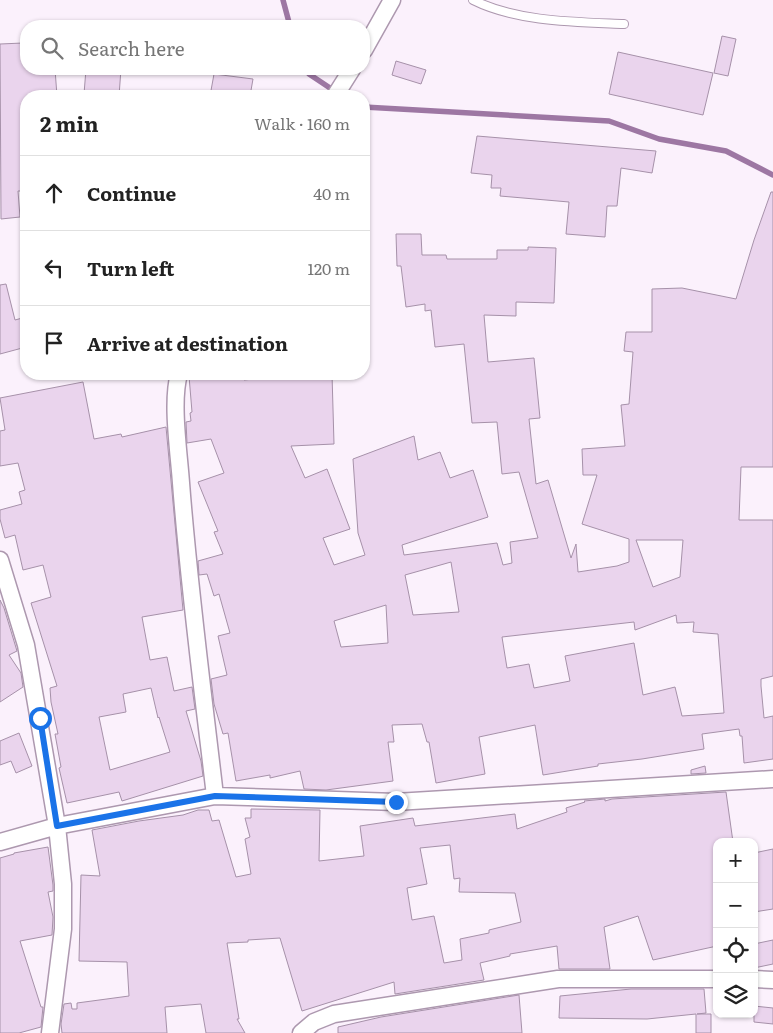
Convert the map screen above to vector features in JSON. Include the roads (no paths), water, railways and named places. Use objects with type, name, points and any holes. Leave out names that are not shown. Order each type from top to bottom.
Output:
[{"type":"street","points":[[370,39],[392,0]]},
{"type":"street","points":[[339,90],[349,75]]},
{"type":"street","points":[[178,380],[176,386],[178,438],[188,565],[215,796]]},
{"type":"street","points":[[0,560],[26,645],[57,826],[63,884],[63,928],[50,1033]]},
{"type":"street","points":[[0,842],[57,826],[215,796],[396,802],[773,779]]},
{"type":"street","points":[[301,1033],[314,1022],[334,1014],[530,982],[558,979],[713,979]]},
{"type":"street","points":[[758,979],[773,980]]},
{"type":"lane","points":[[473,0],[514,14],[553,20],[624,24]]},
{"type":"waterway","points":[[283,0],[288,20]]},
{"type":"waterway","points":[[310,75],[333,90]]},
{"type":"waterway","points":[[370,107],[609,121],[659,139],[726,151],[773,175]]}]
